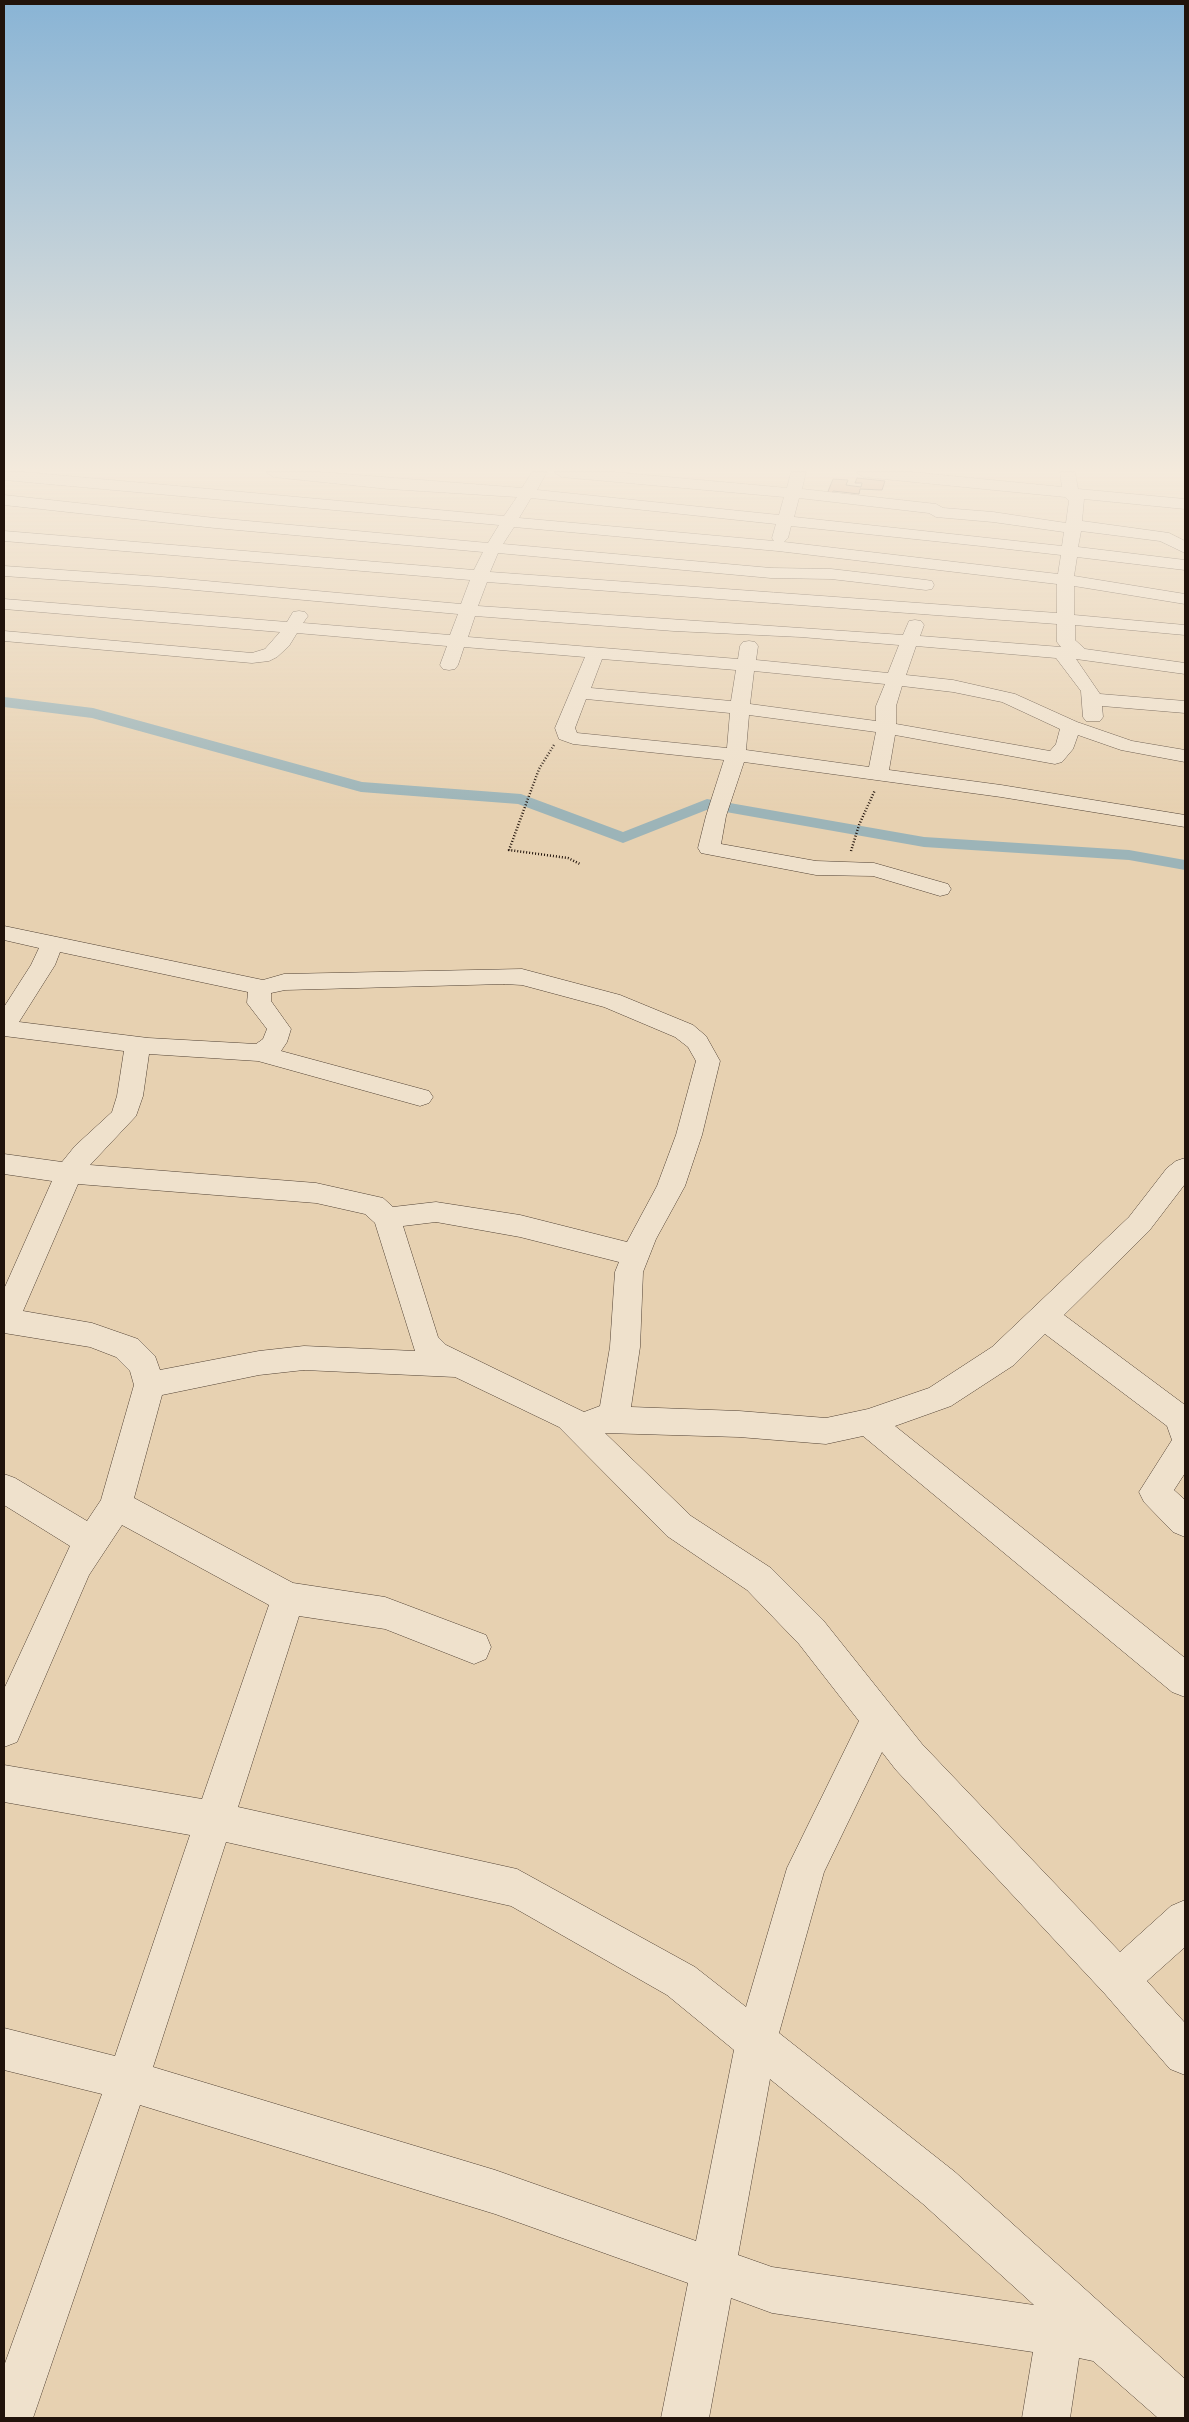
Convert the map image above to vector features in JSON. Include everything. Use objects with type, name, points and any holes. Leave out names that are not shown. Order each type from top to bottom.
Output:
[{"type":"street","points":[[118,646],[139,614],[162,585]]},
{"type":"street","points":[[263,585],[311,595],[468,610],[611,622],[1071,653],[1185,668]]},
{"type":"street","points":[[4,636],[252,658],[263,657],[271,653],[283,642],[317,585]]},
{"type":"street","points":[[448,665],[477,585]]},
{"type":"street","points":[[610,585],[1064,619],[1185,630]]},
{"type":"street","points":[[767,585],[751,630],[740,708],[736,755],[724,788],[709,848],[816,868],[874,870],[940,889]]},
{"type":"street","points":[[883,776],[886,706],[910,642],[926,585]]},
{"type":"street","points":[[1065,585],[1064,619],[1066,642],[1090,691],[1092,699],[1091,734]]},
{"type":"street","points":[[1097,585],[1185,599]]},
{"type":"street","points":[[624,586],[611,622],[566,728],[566,736],[580,740],[736,755],[883,776],[1051,779]]},
{"type":"street","points":[[4,604],[598,652],[953,686],[1008,698],[1070,726],[1128,746],[1185,756]]},
{"type":"street","points":[[581,693],[740,708],[886,728],[1185,821]]},
{"type":"street","points":[[1092,699],[1185,707]]},
{"type":"street","points":[[1051,779],[1066,745],[1070,726]]},
{"type":"street","points":[[4,933],[263,988],[284,982],[431,977],[522,977],[612,1001],[684,1031],[697,1042],[708,1061],[689,1135],[674,1177],[629,1272],[625,1347],[613,1420]]},
{"type":"street","points":[[52,943],[44,965],[4,1027],[138,1044],[258,1053],[420,1097]]},
{"type":"street","points":[[258,1053],[270,1048],[275,1042],[279,1029],[271,1016],[259,1003],[258,995],[263,988]]},
{"type":"street","points":[[4,1729],[77,1565],[116,1505],[149,1384],[144,1365],[127,1348],[92,1335],[4,1320],[69,1173],[84,1153],[123,1116],[130,1096],[138,1044]]},
{"type":"street","points":[[4,1164],[69,1173],[316,1193],[374,1205],[387,1218],[425,1342],[436,1354],[570,1418],[679,1526],[759,1579],[810,1632],[909,1757],[1119,1980],[1185,2054]]},
{"type":"street","points":[[570,1418],[739,1424],[826,1431],[868,1422],[940,1396],[1003,1356],[1139,1224],[1176,1175],[1185,1168]]},
{"type":"street","points":[[387,1218],[436,1212],[520,1226],[636,1255]]},
{"type":"street","points":[[1044,1317],[1181,1419],[1185,1435]]},
{"type":"street","points":[[149,1384],[259,1362],[304,1358],[459,1365]]},
{"type":"street","points":[[868,1422],[1185,1680]]},
{"type":"street","points":[[1185,1446],[1154,1492],[1185,1522]]},
{"type":"street","points":[[4,1488],[92,1542]]},
{"type":"street","points":[[116,1505],[288,1598],[385,1614],[474,1646]]},
{"type":"street","points":[[9,2418],[128,2080],[288,1598]]},
{"type":"street","points":[[685,2418],[756,2042],[806,1868],[879,1719]]},
{"type":"street","points":[[4,1783],[213,1820],[517,1888],[680,1980],[939,2188],[1104,2340],[1185,2410]]},
{"type":"street","points":[[1119,1980],[1185,1920]]},
{"type":"street","points":[[4,2049],[128,2080],[495,2192],[648,2244],[713,2271],[772,2290],[1104,2340]]},
{"type":"street","points":[[1046,2418],[1058,2333]]},
{"type":"path","points":[[566,736],[550,748],[535,781],[509,850],[568,858],[580,864]]},
{"type":"path","points":[[855,836],[871,795],[883,776]]},
{"type":"waterway","points":[[4,702],[93,713],[361,787],[521,799],[623,838],[707,804],[924,842],[1129,855],[1185,865]]}]
